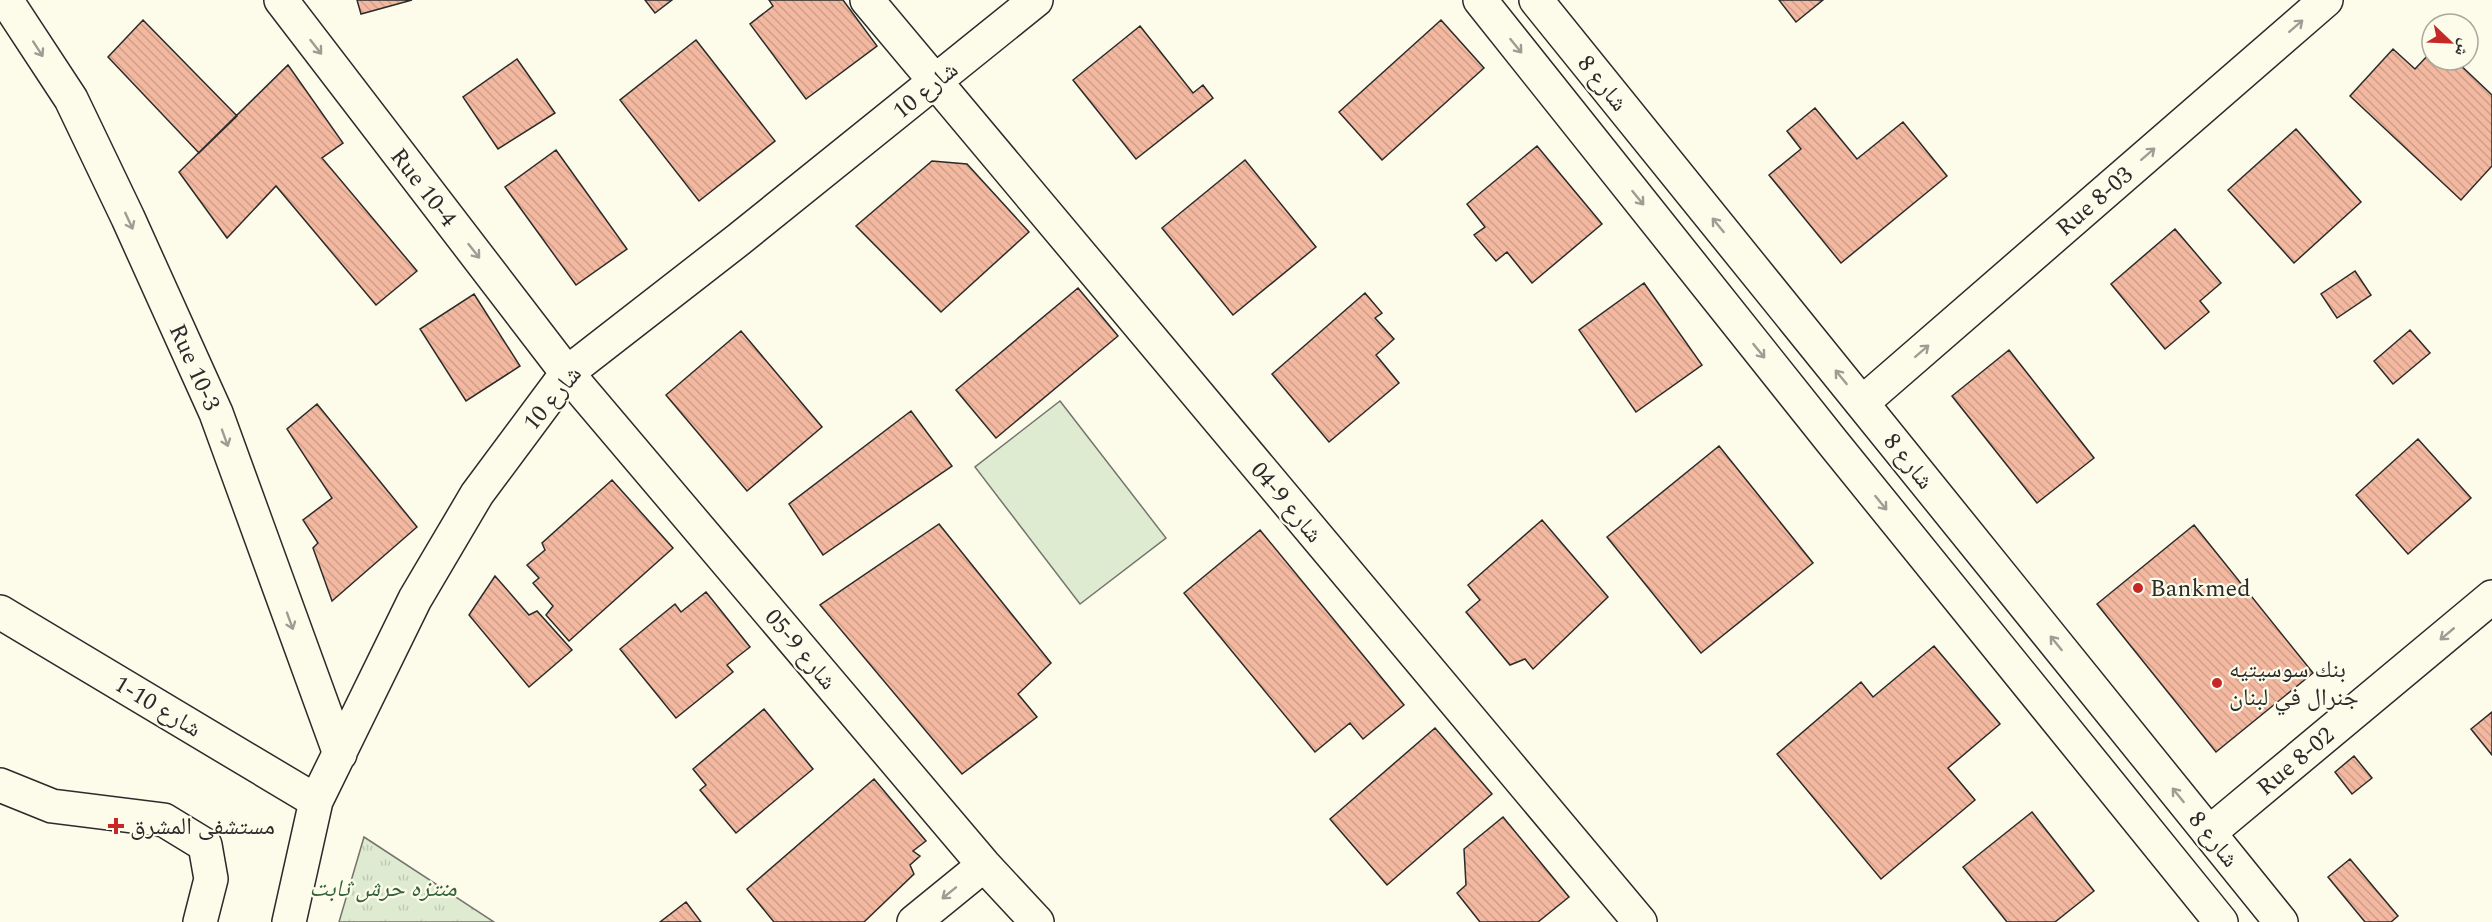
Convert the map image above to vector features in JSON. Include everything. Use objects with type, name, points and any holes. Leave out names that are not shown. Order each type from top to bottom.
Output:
[{"type":"main road","name":"Rue 10-3","points":[[6,0],[71,99],[128,218],[216,413],[340,754]]},
{"type":"main road","name":"Rue 10-4","points":[[281,0],[567,373]]},
{"type":"main road","name":"شارع 9-04","points":[[867,0],[934,83],[1640,922]]},
{"type":"main road","name":"شارع 10","points":[[289,922],[316,801],[415,599],[477,494],[567,373],[1036,0]]},
{"type":"main road","name":"شارع 8","points":[[1480,0],[1826,435],[2221,922]]},
{"type":"main road","name":"شارع 8","points":[[1536,0],[2281,922]]},
{"type":"main road","name":"Rue 8-03","points":[[1862,403],[2326,0]]},
{"type":"main road","name":"شارع 9-05","points":[[567,373],[984,865],[1037,922]]},
{"type":"main road","name":"Rue 8-02","points":[[2209,834],[2492,597]]},
{"type":"main road","name":"شارع 10-1","points":[[0,612],[316,801]]},
{"type":"main road","points":[[0,785],[52,806],[164,820],[205,845],[211,879],[200,922]]},
{"type":"main road","points":[[914,922],[984,865]]},
{"type":"green space","points":[[1060,401],[1166,538],[1080,604],[975,467]]},
{"type":"green space","name":"منتزه حرش ثابت","points":[[364,837],[494,922],[339,922]]},
{"type":"building","points":[[357,0],[412,0],[361,14]]},
{"type":"building","points":[[645,0],[672,0],[655,13]]},
{"type":"building","points":[[769,0],[843,0],[877,46],[806,99],[750,24],[773,6]]},
{"type":"building","points":[[1779,0],[1823,0],[1796,22]]},
{"type":"building","points":[[143,20],[237,116],[199,153],[108,57]]},
{"type":"building","points":[[1441,20],[1484,68],[1382,160],[1339,112]]},
{"type":"building","points":[[1140,26],[1193,93],[1203,85],[1213,98],[1136,159],[1073,80]]},
{"type":"building","points":[[696,40],[775,141],[699,201],[620,100]]},
{"type":"building","points":[[2393,49],[2415,69],[2420,64],[2420,72],[2468,72],[2492,95],[2492,166],[2461,200],[2350,96]]},
{"type":"building","points":[[517,59],[555,113],[498,149],[463,97]]},
{"type":"building","points":[[288,65],[343,143],[322,158],[417,271],[376,305],[276,186],[227,238],[179,172]]},
{"type":"building","points":[[1815,108],[1857,159],[1903,122],[1947,176],[1841,263],[1769,175],[1801,149],[1787,131]]},
{"type":"building","points":[[2296,129],[2361,202],[2294,263],[2228,190]]},
{"type":"building","points":[[1537,146],[1602,224],[1532,283],[1507,252],[1496,261],[1474,235],[1485,227],[1467,204]]},
{"type":"building","points":[[556,150],[627,249],[576,285],[505,187]]},
{"type":"building","points":[[1245,160],[1316,247],[1233,315],[1162,228]]},
{"type":"building","points":[[932,161],[967,164],[1029,232],[941,312],[856,226]]},
{"type":"building","points":[[2175,229],[2221,283],[2200,301],[2209,312],[2165,349],[2111,284]]},
{"type":"building","points":[[2355,271],[2371,295],[2337,318],[2321,294]]},
{"type":"building","points":[[1644,283],[1702,365],[1636,412],[1579,330]]},
{"type":"building","points":[[1078,288],[1118,336],[996,438],[956,390]]},
{"type":"building","points":[[1365,293],[1382,313],[1375,318],[1394,339],[1376,355],[1399,383],[1329,442],[1272,374]]},
{"type":"building","points":[[474,294],[520,366],[466,401],[420,329]]},
{"type":"building","points":[[2410,330],[2430,353],[2393,384],[2374,361]]},
{"type":"building","points":[[741,331],[822,427],[747,491],[666,395]]},
{"type":"building","points":[[2009,350],[2094,458],[2037,503],[1952,396]]},
{"type":"building","points":[[317,404],[417,527],[332,601],[313,548],[318,543],[303,520],[332,498],[287,429]]},
{"type":"building","points":[[911,411],[952,466],[823,555],[789,504]]},
{"type":"building","points":[[2418,439],[2471,498],[2408,554],[2356,495]]},
{"type":"building","points":[[1719,446],[1813,563],[1701,653],[1607,537]]},
{"type":"building","points":[[612,480],[673,548],[569,641],[546,615],[553,606],[533,583],[539,578],[527,565],[545,550],[542,543]]},
{"type":"building","points":[[1542,520],[1608,597],[1533,669],[1525,659],[1510,665],[1466,612],[1480,600],[1468,585]]},
{"type":"building","points":[[939,524],[1051,663],[1018,694],[1037,717],[962,774],[820,605]]},
{"type":"building","points":[[2194,525],[2313,673],[2216,752],[2097,604]]},
{"type":"building","points":[[1260,530],[1404,705],[1363,739],[1350,723],[1315,752],[1184,593]]},
{"type":"building","points":[[495,576],[529,615],[537,611],[572,650],[529,687],[469,615]]},
{"type":"building","points":[[706,592],[750,647],[727,665],[733,672],[676,718],[620,649],[675,604],[681,612]]},
{"type":"building","points":[[1934,646],[2000,724],[1948,768],[1975,800],[1881,879],[1777,754],[1861,682],[1873,697]]},
{"type":"building","points":[[764,709],[813,769],[736,833],[700,790],[706,785],[693,769]]},
{"type":"building","points":[[2492,712],[2492,755],[2471,729]]},
{"type":"building","points":[[1435,728],[1492,794],[1387,885],[1330,819]]},
{"type":"building","points":[[2354,756],[2372,778],[2352,794],[2335,772]]},
{"type":"building","points":[[874,779],[926,841],[913,851],[920,856],[910,865],[914,874],[864,922],[774,922],[747,889]]},
{"type":"building","points":[[2032,812],[2094,891],[2055,922],[2007,922],[1963,867]]},
{"type":"building","points":[[1503,817],[1569,897],[1538,922],[1480,922],[1457,893],[1466,885],[1464,849]]},
{"type":"building","points":[[2350,859],[2398,916],[2391,922],[2365,922],[2328,877]]},
{"type":"building","points":[[686,902],[701,922],[660,922]]},
{"type":"place","name":"Bankmed","points":[[2138,588]]},
{"type":"place","name":"بنك سوسيتيه جنرال في لبنان","points":[[2217,683]]},
{"type":"place","name":"مستشفى المشرق","points":[[116,826]]}]
